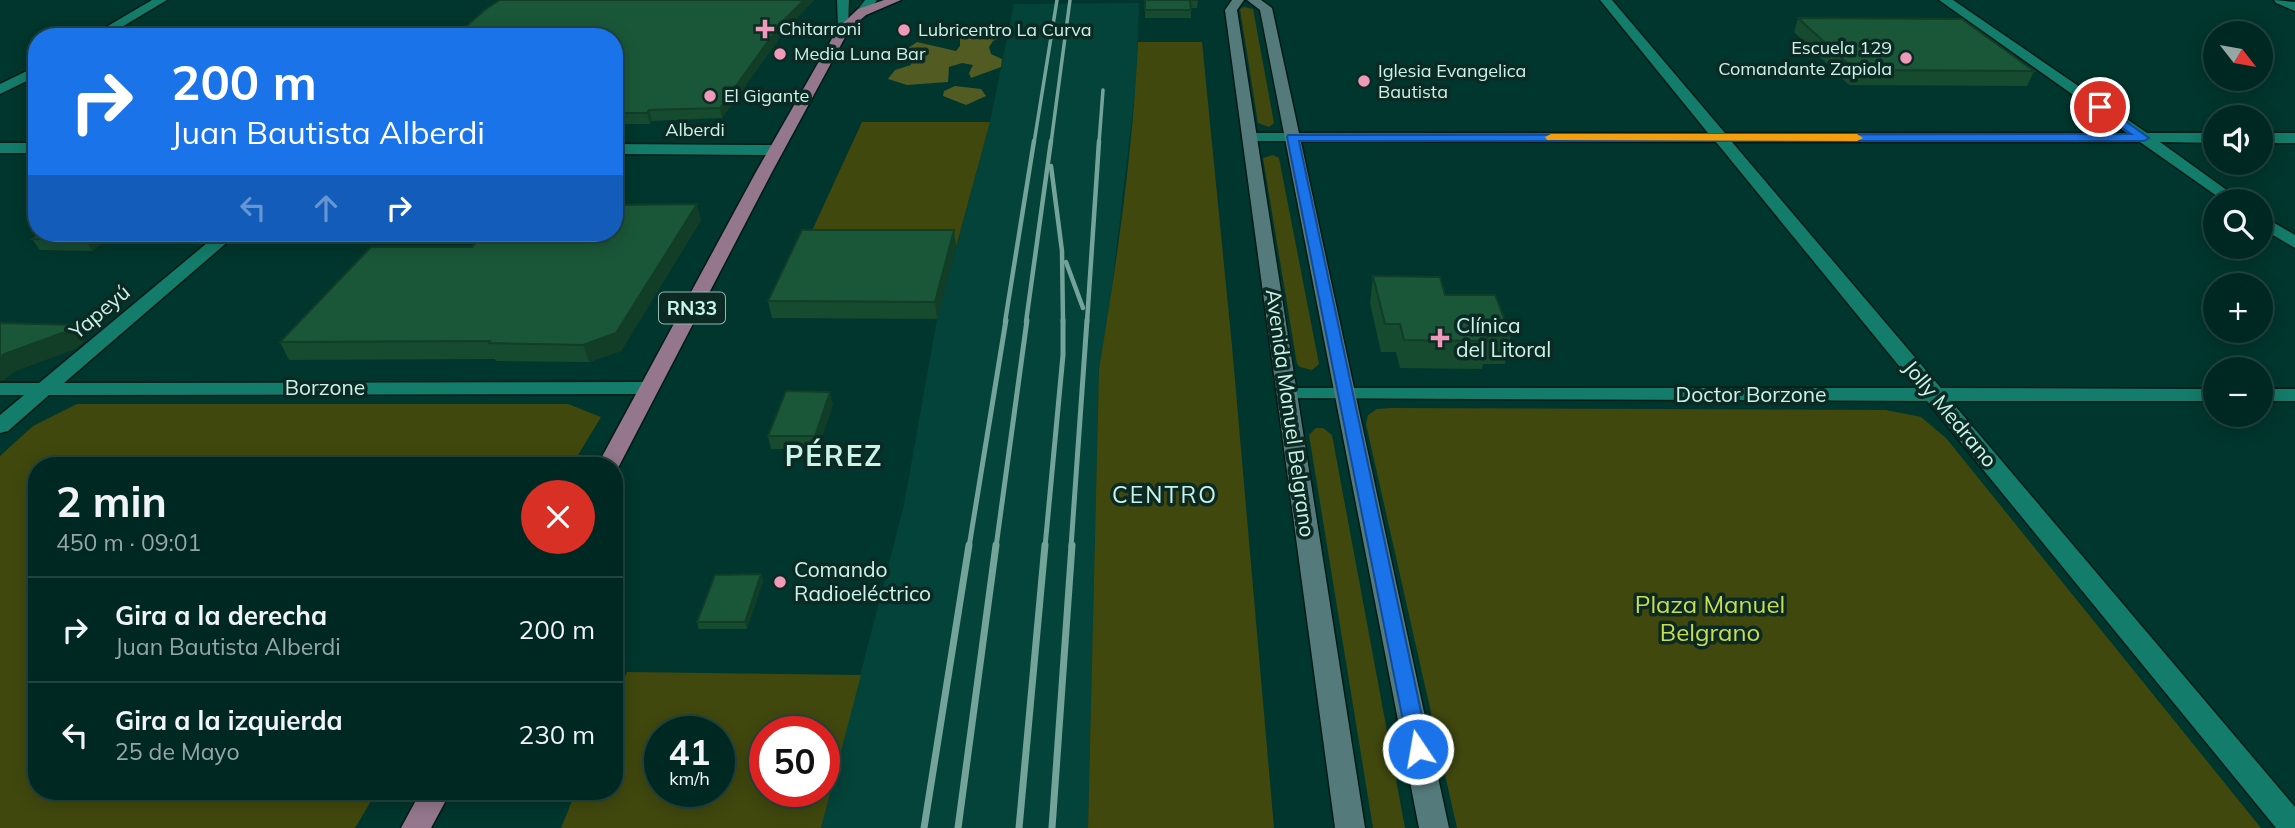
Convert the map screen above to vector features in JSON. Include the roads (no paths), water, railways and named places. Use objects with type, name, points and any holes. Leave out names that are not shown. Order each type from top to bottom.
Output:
[{"type":"main road","name":"RN33","points":[[613,457],[844,28],[862,12],[895,0]]},
{"type":"main road","name":"Avenida Manuel Belgrano","points":[[1238,0],[1231,10],[1350,828]]},
{"type":"main road","points":[[1253,0],[1266,8],[1434,828]]},
{"type":"main road","points":[[416,828],[431,800]]},
{"type":"street","points":[[111,28],[161,0]]},
{"type":"street","points":[[843,0],[844,28]]},
{"type":"street","points":[[862,12],[871,0]]},
{"type":"street","name":"Jolly Medrano","points":[[1606,0],[2294,828]]},
{"type":"street","points":[[1945,0],[2218,189]]},
{"type":"street","points":[[2280,0],[2295,7]]},
{"type":"street","points":[[0,90],[28,75]]},
{"type":"street","points":[[1250,137],[2203,138]]},
{"type":"street","points":[[2273,138],[2295,138]]},
{"type":"street","points":[[0,148],[28,148]]},
{"type":"street","name":"Alberdi","points":[[623,149],[776,150]]},
{"type":"street","points":[[2273,228],[2295,243]]},
{"type":"street","name":"Yapeyú","points":[[0,426],[218,242]]},
{"type":"street","name":"Borzone","points":[[0,389],[649,388]]},
{"type":"street","name":"Doctor Borzone","points":[[1287,394],[2203,395]]},
{"type":"street","points":[[2273,395],[2295,395]]},
{"type":"railway","points":[[1034,143],[1057,0]]},
{"type":"railway","points":[[1051,143],[1070,0]]},
{"type":"railway","points":[[1099,143],[1103,90]]},
{"type":"railway","points":[[1005,322],[1034,141]]},
{"type":"railway","points":[[1026,322],[1051,141]]},
{"type":"railway","points":[[1087,322],[1099,141]]},
{"type":"railway","points":[[1051,166],[1062,251],[1063,322]]},
{"type":"railway","points":[[1066,262],[1083,308]]},
{"type":"railway","points":[[969,547],[1006,320]]},
{"type":"railway","points":[[996,547],[1027,320]]},
{"type":"railway","points":[[1071,547],[1087,320]]},
{"type":"railway","points":[[1045,547],[1063,355],[1063,322]]},
{"type":"railway","points":[[924,828],[969,545]]},
{"type":"railway","points":[[958,828],[996,545]]},
{"type":"railway","points":[[1019,828],[1045,545]]},
{"type":"railway","points":[[1052,828],[1072,545]]},
{"type":"place","name":"Chitarroni","points":[[765,29]]},
{"type":"place","name":"Lubricentro La Curva","points":[[904,30]]},
{"type":"place","name":"Media Luna Bar","points":[[780,54]]},
{"type":"place","name":"Escuela 129 Comandante Zapiola","points":[[1906,58]]},
{"type":"place","name":"Iglesia Evangelica Bautista","points":[[1364,81]]},
{"type":"place","name":"El Gigante","points":[[710,96]]},
{"type":"place","name":"Clínica del Litoral","points":[[1440,338]]},
{"type":"place","name":"Comando Radioeléctrico","points":[[780,582]]},
{"type":"district","name":"PÉREZ","points":[[834,456]]},
{"type":"district","name":"CENTRO","points":[[1165,495]]},
{"type":"park label","name":"Plaza Manuel Belgrano","points":[[1710,619]]}]
